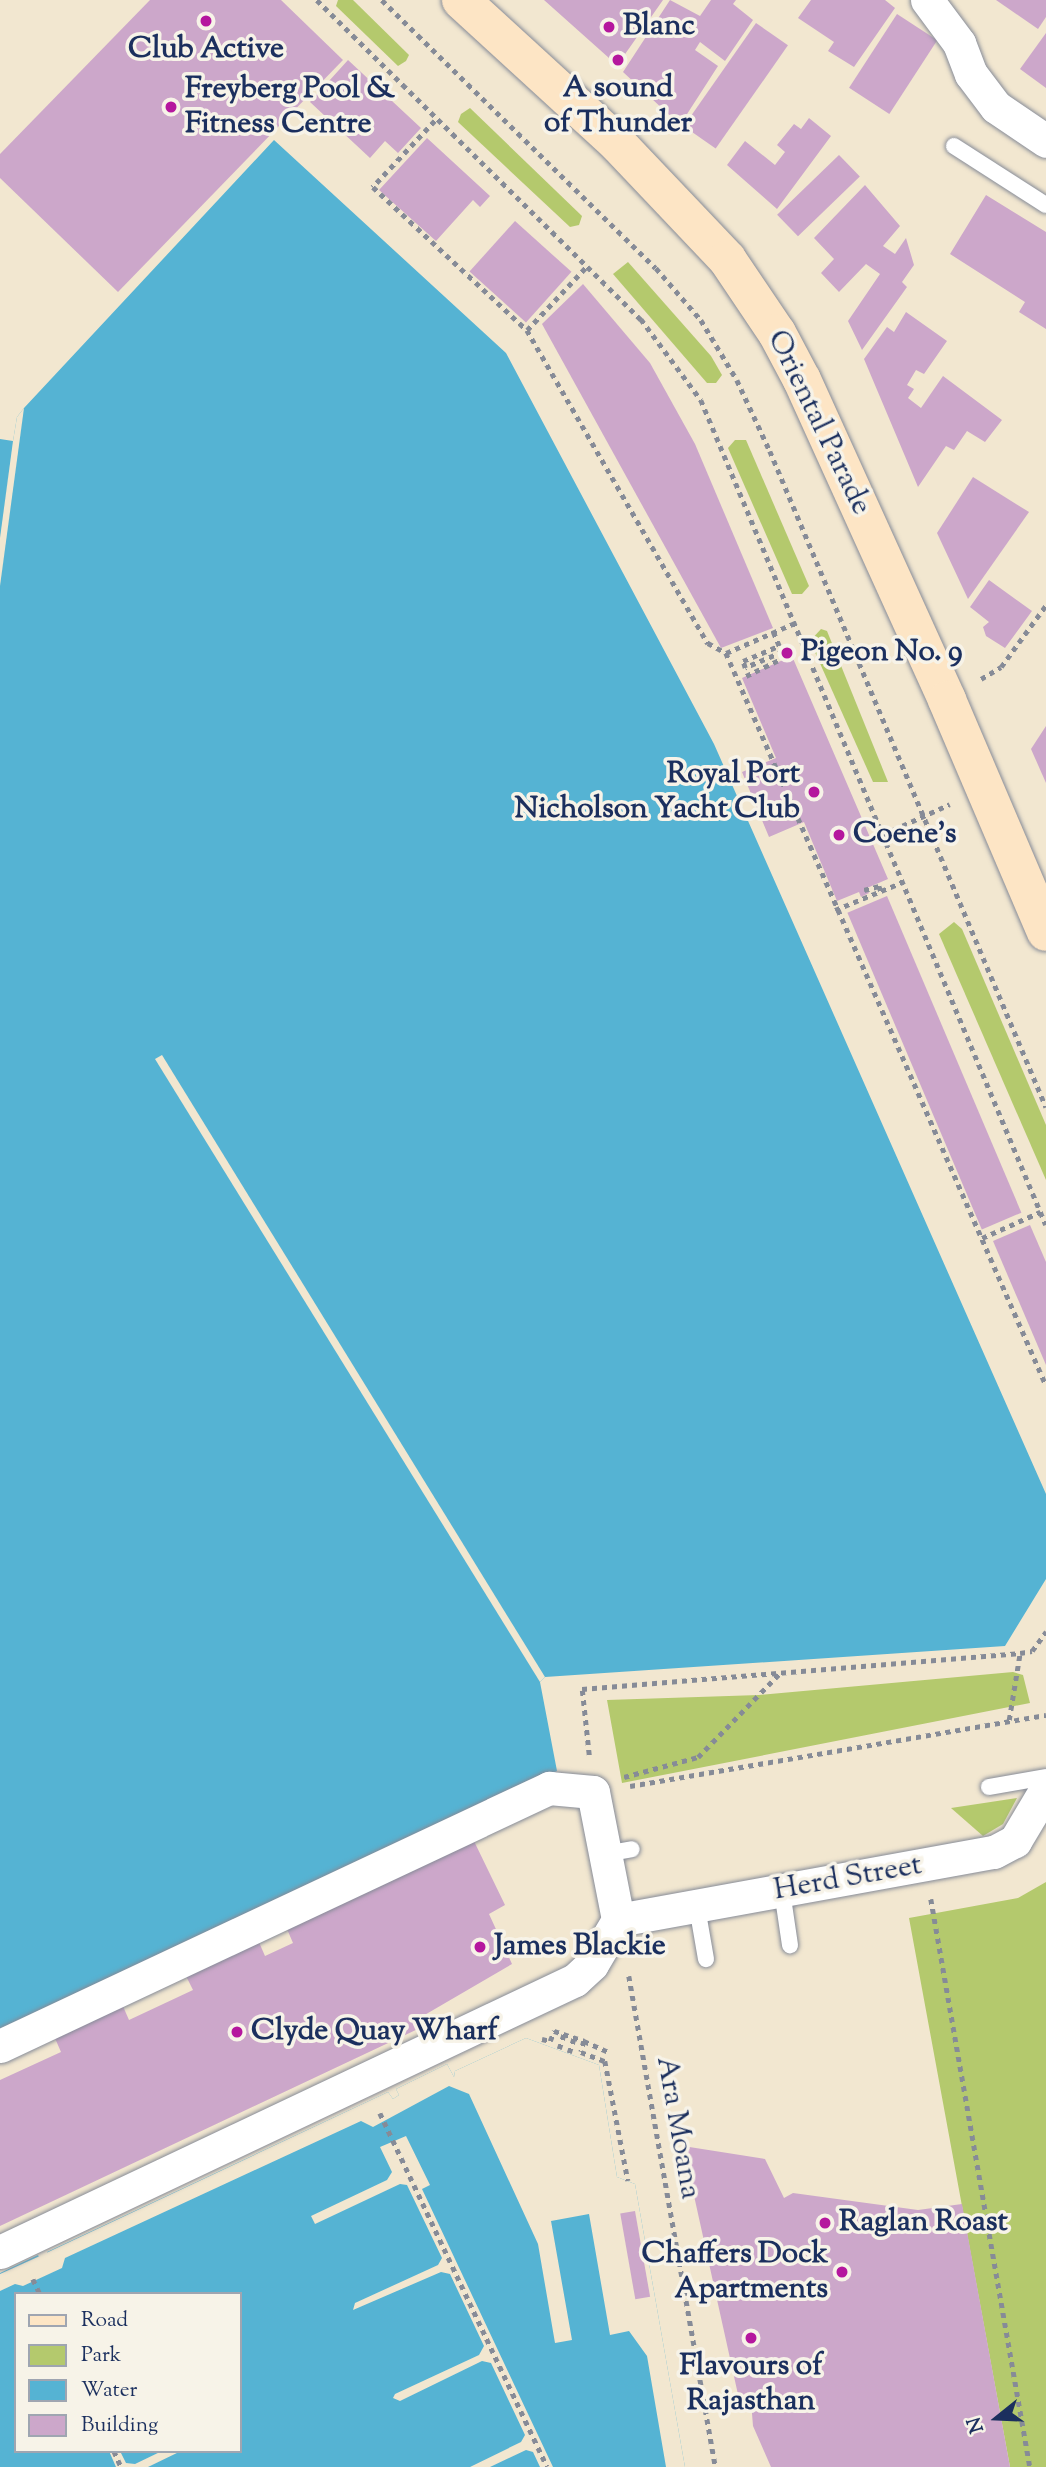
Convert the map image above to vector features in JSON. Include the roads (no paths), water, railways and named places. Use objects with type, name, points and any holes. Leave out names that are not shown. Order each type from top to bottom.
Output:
[{"type":"main road","name":"Oriental Parade","points":[[461,0],[625,152],[727,259],[776,332],[802,380],[947,699],[1046,932]]},
{"type":"street","points":[[927,0],[959,43],[971,74],[996,107],[1046,141]]},
{"type":"street","points":[[0,2046],[549,1788],[602,1786],[619,1851],[618,1920],[592,1964],[575,1979],[0,2252]]},
{"type":"street","name":"Herd Street","points":[[618,1920],[994,1852],[1015,1842],[1046,1790]]},
{"type":"lane","points":[[954,146],[1046,205]]},
{"type":"lane","points":[[989,1787],[1046,1777]]},
{"type":"lane","points":[[782,1891],[790,1945]]},
{"type":"lane","points":[[697,1906],[706,1959]]},
{"type":"water","points":[[274,140],[506,353],[714,744],[1046,1494],[1046,1579],[1005,1646],[545,1677],[540,1682],[557,1771],[0,2033],[0,439],[13,441],[17,417],[24,408]]},
{"type":"water","points":[[526,2038],[599,2065],[617,2177],[635,2184],[685,2467],[0,2467],[0,2273],[38,2255],[42,2263],[50,2259],[47,2252],[388,2092],[393,2099],[399,2095],[396,2089],[447,2064],[454,2077],[455,2071]]},
{"type":"place","name":"Club Active","points":[[206,21]]},
{"type":"place","name":"Blanc","points":[[609,27]]},
{"type":"place","name":"A sound of Thunder","points":[[618,60]]},
{"type":"place","name":"Freyberg Pool & Fitness Centre","points":[[171,107]]},
{"type":"place","name":"Pigeon No. 9","points":[[787,653]]},
{"type":"place","name":"Royal Port Nicholson Yacht Club","points":[[814,792]]},
{"type":"place","name":"Coene's","points":[[839,835]]},
{"type":"place","name":"James Blackie","points":[[480,1947]]},
{"type":"place","name":"Clyde Quay Wharf","points":[[237,2032]]},
{"type":"place","name":"Raglan Roast","points":[[825,2223]]},
{"type":"place","name":"Chaffers Dock Apartments","points":[[842,2272]]},
{"type":"place","name":"Flavours of Rajasthan","points":[[751,2338]]}]
